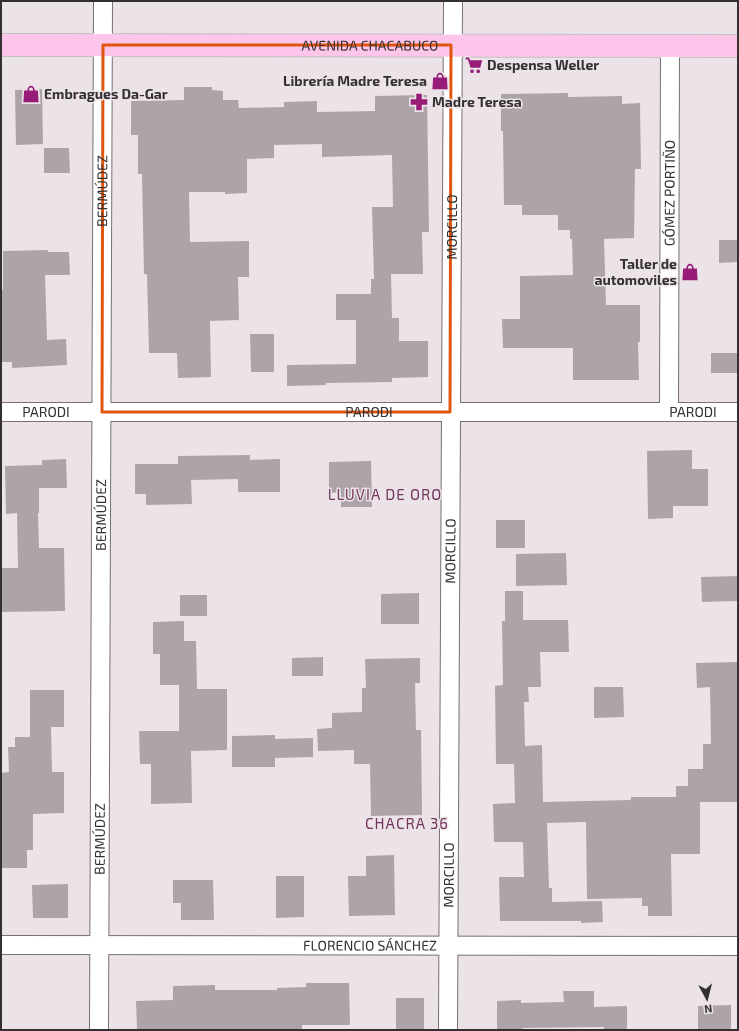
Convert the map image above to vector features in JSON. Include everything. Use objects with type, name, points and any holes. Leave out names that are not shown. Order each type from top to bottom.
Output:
[{"type":"main road","name":"AVENIDA CHACABUCO","points":[[1,45],[738,46]]},
{"type":"street","name":"BERMÚDEZ","points":[[100,1030],[103,1]]},
{"type":"street","name":"MORCILLO","points":[[448,1030],[452,1]]},
{"type":"street","name":"GÓMEZ PORTIÑO","points":[[669,412],[670,46]]},
{"type":"street","name":"PARODI","points":[[1,412],[738,412]]},
{"type":"street","name":"FLORENCIO SÁNCHEZ","points":[[1,945],[738,946]]},
{"type":"highlighted area","points":[[103,45],[451,45],[450,412],[102,412]]},
{"type":"building","points":[[184,87],[212,87],[212,90],[223,91],[223,100],[238,100],[239,108],[284,107],[284,102],[317,101],[317,112],[375,111],[375,96],[427,95],[429,232],[422,232],[423,274],[391,274],[392,318],[399,318],[399,341],[428,341],[428,377],[392,378],[392,382],[326,383],[326,385],[287,386],[287,365],[356,364],[356,320],[336,320],[336,294],[371,294],[371,279],[374,279],[372,207],[393,207],[392,155],[322,157],[322,144],[274,145],[274,158],[247,159],[247,193],[225,194],[225,192],[189,192],[190,242],[249,241],[249,277],[238,277],[239,320],[210,321],[211,377],[178,378],[177,353],[149,353],[147,274],[144,274],[142,174],[138,174],[138,135],[131,135],[131,101],[184,100]]},
{"type":"building","points":[[42,89],[43,144],[16,145],[15,90]]},
{"type":"building","points":[[568,93],[568,97],[622,96],[622,104],[640,103],[641,169],[635,169],[634,238],[604,239],[606,305],[640,305],[640,342],[638,342],[639,380],[573,380],[573,348],[503,348],[502,319],[520,319],[520,276],[573,275],[572,239],[570,239],[570,230],[558,230],[558,215],[522,215],[522,205],[504,205],[501,94]]},
{"type":"building","points":[[44,148],[69,148],[70,173],[44,173]]},
{"type":"building","points":[[719,240],[738,240],[738,262],[719,263]]},
{"type":"building","points":[[48,250],[48,252],[69,252],[70,275],[45,275],[47,340],[66,339],[67,365],[12,368],[12,362],[1,362],[1,290],[3,290],[3,251]]},
{"type":"building","points":[[250,334],[274,334],[274,372],[251,372]]},
{"type":"building","points":[[711,353],[738,353],[738,373],[711,373]]},
{"type":"building","points":[[692,450],[692,469],[708,469],[708,506],[673,506],[673,518],[648,519],[647,451]]},
{"type":"building","points":[[250,455],[250,460],[280,459],[280,492],[238,492],[238,479],[191,480],[192,504],[146,505],[146,494],[135,494],[135,464],[178,464],[178,456]]},
{"type":"building","points":[[66,459],[67,488],[39,488],[38,513],[39,548],[64,548],[65,611],[1,612],[1,568],[18,568],[17,513],[6,514],[5,466],[42,465],[42,460]]},
{"type":"building","points":[[371,461],[372,507],[341,507],[341,492],[329,493],[329,462]]},
{"type":"building","points":[[496,520],[525,520],[525,548],[496,548]]},
{"type":"building","points":[[566,553],[567,585],[516,586],[516,554]]},
{"type":"building","points":[[738,576],[738,601],[702,602],[701,577]]},
{"type":"building","points":[[505,591],[523,591],[523,620],[568,620],[569,652],[540,652],[541,687],[528,687],[529,702],[524,702],[525,746],[542,745],[543,802],[631,800],[631,797],[676,797],[676,786],[688,786],[688,769],[703,769],[703,744],[711,744],[710,687],[697,688],[696,663],[738,662],[738,802],[700,802],[700,854],[671,854],[672,916],[648,916],[648,906],[642,906],[642,898],[587,899],[586,822],[547,823],[549,888],[552,888],[552,902],[602,901],[603,922],[581,923],[581,921],[500,921],[499,877],[524,877],[523,842],[494,842],[493,804],[515,803],[514,764],[496,764],[495,686],[503,685],[502,621],[505,621]]},
{"type":"building","points":[[419,593],[419,624],[381,624],[381,594]]},
{"type":"building","points":[[180,595],[207,595],[207,616],[180,616]]},
{"type":"building","points":[[184,621],[184,641],[196,641],[197,689],[227,689],[227,750],[191,751],[192,803],[151,804],[151,764],[140,764],[139,731],[179,731],[179,685],[160,685],[160,654],[153,654],[153,622]]},
{"type":"building","points":[[323,657],[323,676],[292,676],[292,658]]},
{"type":"building","points":[[420,658],[420,683],[415,683],[416,730],[421,730],[422,815],[371,816],[370,764],[354,764],[354,750],[318,751],[317,729],[332,728],[332,713],[362,712],[362,688],[366,688],[365,659]]},
{"type":"building","points":[[594,687],[623,687],[624,717],[594,718]]},
{"type":"building","points":[[30,690],[64,690],[64,727],[51,727],[52,772],[64,772],[64,813],[33,814],[33,850],[27,850],[27,868],[1,868],[1,773],[9,772],[8,747],[15,747],[15,737],[30,737]]},
{"type":"building","points":[[275,735],[275,739],[313,738],[313,757],[275,758],[275,767],[232,767],[232,736]]},
{"type":"building","points":[[394,855],[395,915],[349,916],[348,876],[366,876],[366,856]]},
{"type":"building","points":[[276,876],[304,876],[304,917],[276,918]]},
{"type":"building","points":[[173,880],[213,880],[214,920],[181,920],[181,903],[173,903]]},
{"type":"building","points":[[68,884],[68,918],[33,918],[32,885]]},
{"type":"building","points":[[306,983],[349,983],[350,1025],[302,1025],[302,1030],[137,1030],[136,1001],[173,1000],[173,986],[215,985],[215,990],[277,990],[277,988],[306,987]]},
{"type":"building","points":[[563,991],[594,991],[594,1007],[627,1006],[627,1030],[604,1030],[604,1027],[522,1028],[522,1030],[497,1030],[497,1001],[521,1000],[521,1003],[564,1002]]},
{"type":"building","points":[[396,998],[424,998],[424,1030],[396,1030]]},
{"type":"building","points":[[731,1005],[731,1030],[698,1030],[698,1006]]},
{"type":"place","name":"Despensa Weller","points":[[474,65]]},
{"type":"place","name":"Librería Madre Teresa","points":[[440,81]]},
{"type":"place","name":"Embragues Da-Gar","points":[[31,94]]},
{"type":"place","name":"Madre Teresa","points":[[419,102]]},
{"type":"place","name":"Taller de automoviles","points":[[690,272]]},
{"type":"district","name":"LLUVIA DE ORO","points":[[385,495]]},
{"type":"district","name":"CHACRA 36","points":[[407,824]]}]
